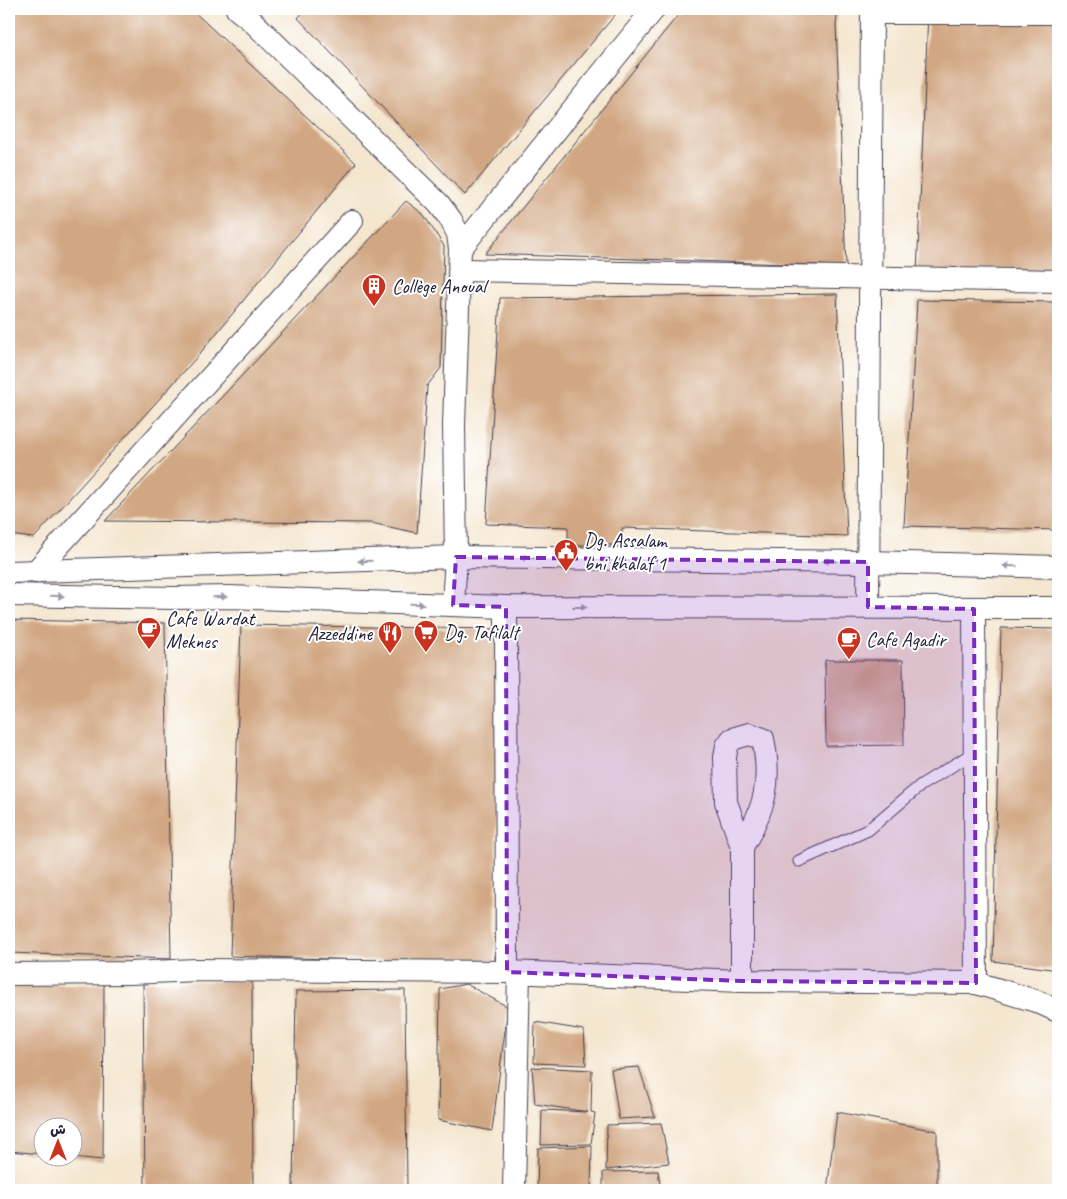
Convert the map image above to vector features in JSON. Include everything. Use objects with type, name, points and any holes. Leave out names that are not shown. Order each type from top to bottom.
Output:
[{"type":"street","points":[[460,259],[654,9]]},
{"type":"street","points":[[868,607],[872,11],[1058,12]]},
{"type":"street","points":[[250,12],[439,204],[452,220],[458,234],[460,259],[454,424],[456,558],[453,605]]},
{"type":"street","points":[[35,572],[352,221]]},
{"type":"street","points":[[460,259],[871,278],[1058,281]]},
{"type":"street","points":[[9,572],[456,558],[868,562],[1058,567]]},
{"type":"street","points":[[9,595],[229,597],[506,607],[1058,608]]},
{"type":"street","points":[[506,607],[513,973],[514,1190]]},
{"type":"street","points":[[974,608],[976,983]]},
{"type":"street","points":[[742,846],[742,981]]},
{"type":"street","points":[[9,974],[130,973],[196,970],[513,973],[742,981],[976,983],[1036,1001],[1058,1011]]},
{"type":"lane","points":[[799,861],[868,830],[922,785],[975,752]]},
{"type":"highlighted area","points":[[456,557],[868,562],[868,607],[974,609],[976,983],[742,981],[507,972],[506,607],[453,605]]},
{"type":"building","points":[[9,9],[191,9],[356,163],[197,357],[34,538],[9,535]]},
{"type":"building","points":[[306,9],[620,9],[465,195],[298,18]]},
{"type":"building","points":[[683,9],[838,9],[836,24],[846,266],[485,254]]},
{"type":"building","points":[[928,13],[1058,19],[1058,272],[917,274]]},
{"type":"building","name":"Collège Anoual","points":[[406,201],[423,214],[444,246],[441,368],[427,386],[417,533],[371,523],[105,521]]},
{"type":"building","points":[[837,294],[847,536],[622,528],[622,545],[568,545],[568,527],[486,524],[500,298]]},
{"type":"building","points":[[917,300],[1058,302],[1058,530],[904,526]]},
{"type":"building","points":[[9,620],[165,623],[171,959],[9,953]]},
{"type":"building","points":[[241,625],[498,629],[495,964],[230,956]]},
{"type":"building","points":[[1001,628],[1058,629],[1058,970],[993,961]]},
{"type":"building","points":[[825,660],[903,660],[904,745],[826,746]]},
{"type":"building","points":[[252,981],[253,1190],[145,1190],[143,982]]},
{"type":"building","points":[[9,984],[104,984],[103,1160],[82,1158],[82,1116],[32,1116],[32,1153],[9,1151]]},
{"type":"building","points":[[466,984],[508,1007],[492,1131],[438,1120],[440,989]]},
{"type":"building","points":[[405,990],[407,1190],[293,1190],[296,991]]},
{"type":"building","points":[[535,1022],[584,1030],[586,1065],[534,1063]]},
{"type":"building","points":[[532,1067],[592,1070],[591,1112],[595,1113],[591,1144],[541,1145],[542,1110],[588,1112],[535,1104]]},
{"type":"building","points":[[639,1067],[655,1117],[619,1119],[611,1069]]},
{"type":"building","points":[[837,1112],[937,1131],[937,1190],[827,1190]]},
{"type":"building","points":[[661,1123],[669,1163],[606,1170],[607,1125]]},
{"type":"building","points":[[592,1146],[591,1190],[537,1190],[538,1148]]},
{"type":"building","points":[[658,1171],[661,1190],[603,1190],[603,1172]]},
{"type":"place","name":"Collège Anoual","points":[[374,307]]},
{"type":"place","name":"Dg. Assalam bni khalaf 1","points":[[566,572]]},
{"type":"place","name":"Cafe Wardat Meknes","points":[[149,650]]},
{"type":"place","name":"Dg. Tafilalt","points":[[426,653]]},
{"type":"place","name":"Azzeddine","points":[[390,654]]},
{"type":"place","name":"Cafe Agadir","points":[[849,660]]}]
